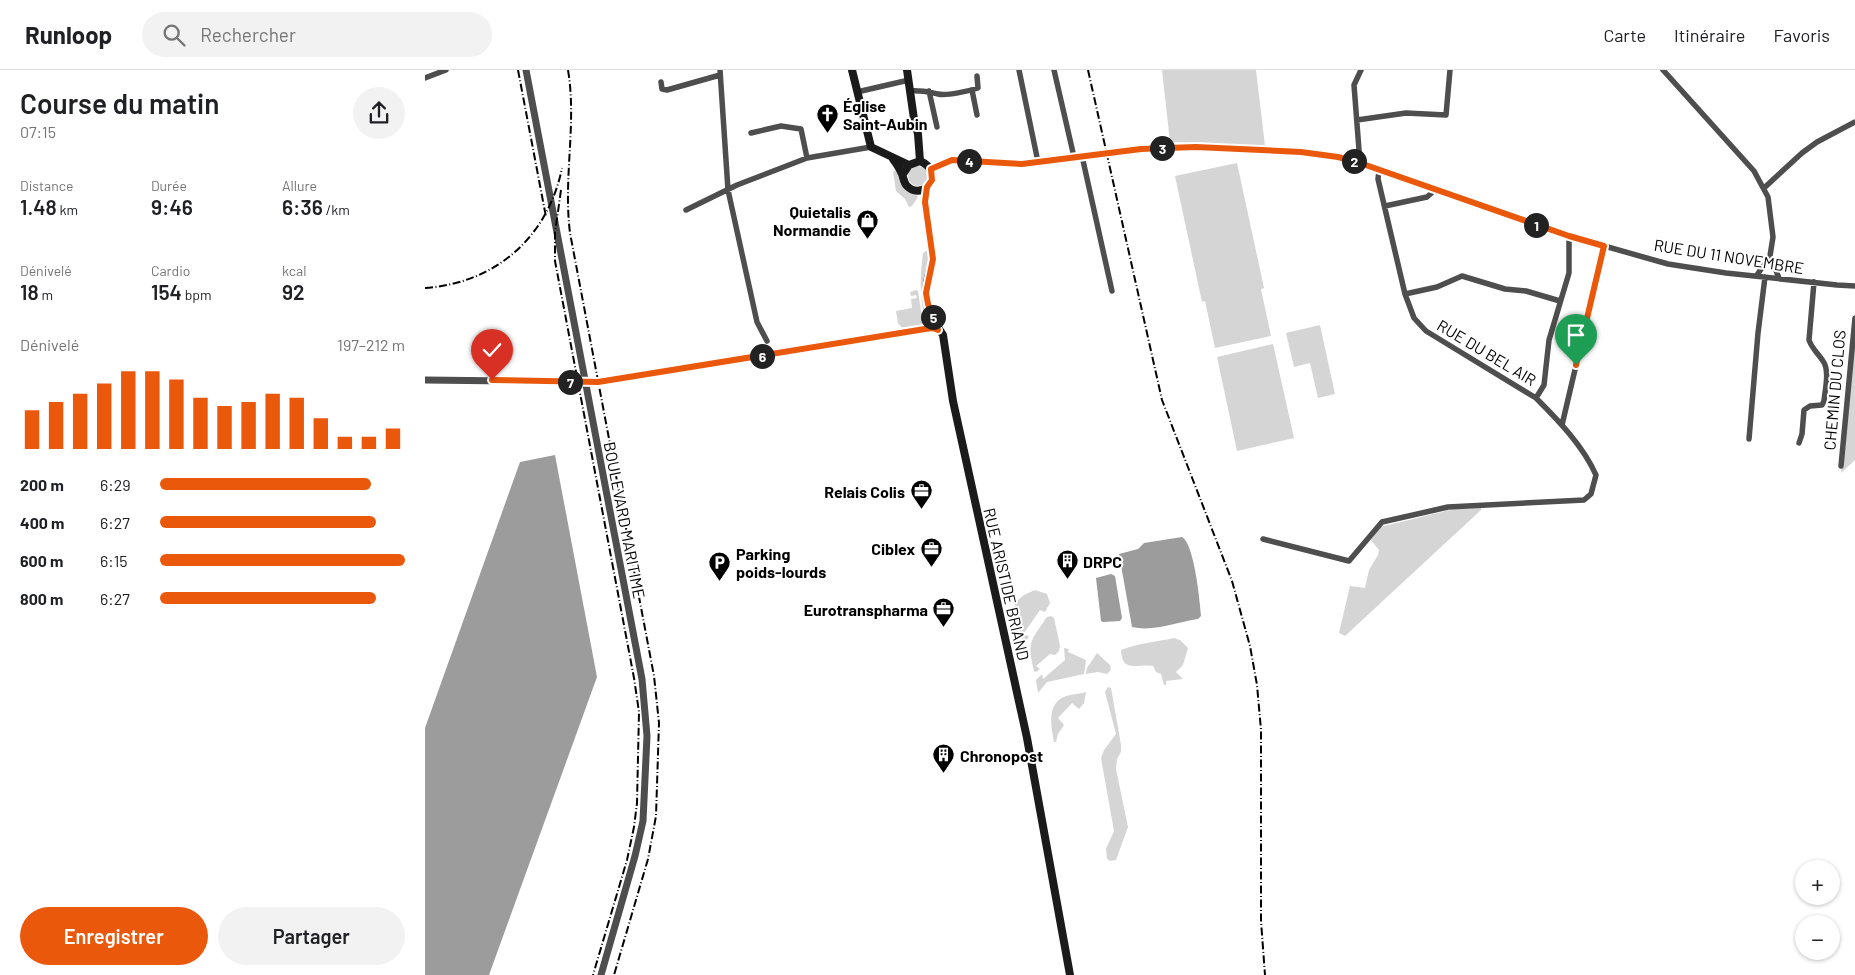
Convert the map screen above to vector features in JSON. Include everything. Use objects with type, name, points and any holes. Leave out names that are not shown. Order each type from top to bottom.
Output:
[{"type":"main road","points":[[852,70],[871,147],[909,165]]},
{"type":"main road","points":[[907,70],[918,134],[920,161]]},
{"type":"main road","points":[[893,159],[903,174],[905,184],[911,189],[917,191],[927,187],[932,180],[931,169],[920,161],[909,165],[903,174]]},
{"type":"main road","name":"RUE ARISTIDE BRIAND","points":[[927,187],[925,202],[933,259],[926,293],[938,330],[943,335],[954,409],[1027,738],[1070,975]]},
{"type":"main road","name":"RUE ARISTIDE BRIAND","points":[[917,191],[925,202]]},
{"type":"street","points":[[425,78],[446,70]]},
{"type":"street","name":"BOULEVARD MARITIME","points":[[526,70],[642,679],[647,736],[643,821],[631,873],[601,975]]},
{"type":"street","points":[[1019,70],[1038,162]]},
{"type":"street","points":[[1054,70],[1074,157]]},
{"type":"street","points":[[1360,163],[1354,85],[1361,70]]},
{"type":"street","points":[[1357,120],[1406,113],[1446,115],[1450,70]]},
{"type":"street","points":[[1663,70],[1754,171],[1765,188],[1771,210],[1773,237],[1770,256],[1757,276]]},
{"type":"street","points":[[661,82],[663,89],[667,90],[720,73],[728,190],[757,322],[767,341]]},
{"type":"street","points":[[911,91],[929,91],[940,95],[972,90],[978,88],[977,76]]},
{"type":"street","points":[[857,92],[909,80]]},
{"type":"street","points":[[972,90],[977,115]]},
{"type":"street","points":[[929,91],[937,127]]},
{"type":"street","points":[[1765,188],[1802,153],[1817,142],[1855,122]]},
{"type":"street","points":[[751,133],[781,126],[801,129],[807,158]]},
{"type":"street","points":[[686,210],[728,190],[807,158],[871,147]]},
{"type":"street","name":"RUE DU 11 NOVEMBRE","points":[[931,169],[952,160],[1006,164],[1152,148],[1196,147],[1301,152],[1338,157],[1360,163],[1569,236],[1668,264],[1726,273],[1855,286]]},
{"type":"street","points":[[1082,156],[1112,291]]},
{"type":"street","name":"RUE DU BEL AIR","points":[[1379,170],[1378,179],[1405,294],[1414,318],[1426,332],[1536,398],[1544,385],[1549,340],[1569,273],[1569,236]]},
{"type":"street","points":[[1385,206],[1427,197],[1436,189]]},
{"type":"street","points":[[1562,425],[1604,246]]},
{"type":"street","points":[[1770,256],[1779,278]]},
{"type":"street","points":[[1405,294],[1437,287],[1462,276],[1505,289],[1526,291],[1561,301]]},
{"type":"street","points":[[1749,439],[1765,277]]},
{"type":"street","points":[[1799,443],[1805,410],[1810,406],[1822,405],[1824,401],[1827,368],[1811,346],[1809,340],[1814,282]]},
{"type":"street","name":"CHEMIN DU CLOS","points":[[1841,466],[1855,318]]},
{"type":"street","points":[[425,380],[608,381],[925,329],[933,328],[938,330]]},
{"type":"street","points":[[1263,539],[1349,561],[1382,522],[1448,507],[1584,500],[1591,494],[1597,475],[1590,461],[1562,425],[1536,398]]},
{"type":"shaded area","points":[[1162,70],[1256,70],[1265,146],[1170,142]]},
{"type":"shaded area","points":[[1237,163],[1264,288],[1261,289],[1271,336],[1215,348],[1205,301],[1202,302],[1175,176]]},
{"type":"shaded area","points":[[918,166],[925,169],[928,176],[925,183],[918,186],[911,183],[908,176],[911,169]]},
{"type":"shaded area","points":[[898,169],[918,197],[912,206],[909,207],[905,199],[896,191],[893,172]]},
{"type":"shaded area","points":[[929,251],[929,257],[924,278],[923,298],[927,316],[926,322],[922,305],[921,271],[923,253]]},
{"type":"shaded area","points":[[918,291],[923,324],[902,328],[898,323],[896,311],[912,308],[911,299],[917,298],[916,295],[911,296],[910,292]]},
{"type":"shaded area","points":[[1855,324],[1855,460],[1841,473]]},
{"type":"shaded area","points":[[1320,325],[1335,394],[1318,398],[1310,363],[1294,367],[1286,333]]},
{"type":"shaded area","points":[[1273,344],[1294,438],[1237,451],[1217,357]]},
{"type":"shaded area","points":[[555,455],[597,677],[489,975],[425,975],[425,728],[520,462]]},
{"type":"shaded area","points":[[1481,508],[1345,636],[1339,633],[1350,586],[1365,588],[1369,570],[1378,555],[1379,550],[1371,540],[1380,527],[1454,509]]},
{"type":"shaded area","points":[[1182,537],[1190,550],[1193,561],[1201,616],[1198,619],[1157,627],[1132,627],[1119,554],[1138,549],[1144,543]]},
{"type":"shaded area","points":[[1111,574],[1115,576],[1122,618],[1120,621],[1103,622],[1101,621],[1096,578]]},
{"type":"shaded area","points":[[1035,590],[1047,594],[1050,603],[1045,612],[1040,610],[1024,633],[1024,635],[1029,636],[1025,644],[1020,636],[1014,614],[1015,603],[1024,595]]},
{"type":"shaded area","points":[[1051,616],[1054,618],[1060,646],[1059,651],[1055,655],[1050,654],[1036,666],[1040,669],[1036,672],[1034,671],[1031,653],[1031,642],[1047,617]]},
{"type":"shaded area","points":[[1174,638],[1180,640],[1188,648],[1183,665],[1176,672],[1183,679],[1166,681],[1166,685],[1164,685],[1161,674],[1156,672],[1153,666],[1132,666],[1124,662],[1121,650],[1140,644]]},
{"type":"shaded area","points":[[1064,648],[1069,649],[1068,652],[1086,660],[1084,674],[1047,682],[1038,693],[1036,680],[1042,674],[1043,679],[1065,660]]},
{"type":"shaded area","points":[[1097,653],[1110,665],[1111,670],[1107,674],[1098,672],[1086,674],[1087,668]]},
{"type":"shaded area","points":[[1108,687],[1111,688],[1121,745],[1116,769],[1128,827],[1116,860],[1110,861],[1107,859],[1106,849],[1114,831],[1101,758],[1104,750],[1116,734],[1105,692]]},
{"type":"shaded area","points":[[1086,692],[1084,703],[1079,709],[1072,703],[1058,718],[1064,725],[1058,734],[1056,742],[1054,742],[1051,716],[1055,704],[1066,696]]},
{"type":"railway","points":[[518,70],[546,217]]},
{"type":"railway","points":[[568,70],[571,110],[568,192],[570,233],[654,676],[659,723],[656,816],[648,859],[614,975]]},
{"type":"railway","points":[[1088,70],[1162,400],[1232,581],[1250,646],[1257,685],[1261,730],[1261,921],[1265,975]]},
{"type":"railway","points":[[425,288],[451,284],[474,277],[496,266],[515,252],[531,235],[545,215],[555,193],[562,168]]},
{"type":"railway","points":[[561,190],[555,233],[555,261],[639,712],[637,803],[634,827],[627,860],[593,975]]},
{"type":"place","name":"Église Saint-Aubin","points":[[827,133]]},
{"type":"place","name":"Quietalis Normandie","points":[[867,239]]},
{"type":"place","name":"Relais Colis","points":[[921,510]]},
{"type":"place","name":"Ciblex","points":[[931,567]]},
{"type":"place","name":"DRPC","points":[[1067,580]]},
{"type":"place","name":"Parking poids-lourds","points":[[720,581]]},
{"type":"place","name":"Eurotranspharma","points":[[944,628]]},
{"type":"place","name":"Chronopost","points":[[944,774]]},
{"type":"route","points":[[492,380],[598,382],[925,329],[933,328],[938,330],[926,293],[933,259],[925,202],[927,187],[932,180],[931,169],[952,160],[1022,164],[1141,149],[1196,147],[1301,152],[1338,157],[1569,236],[1604,246],[1576,365]]}]
